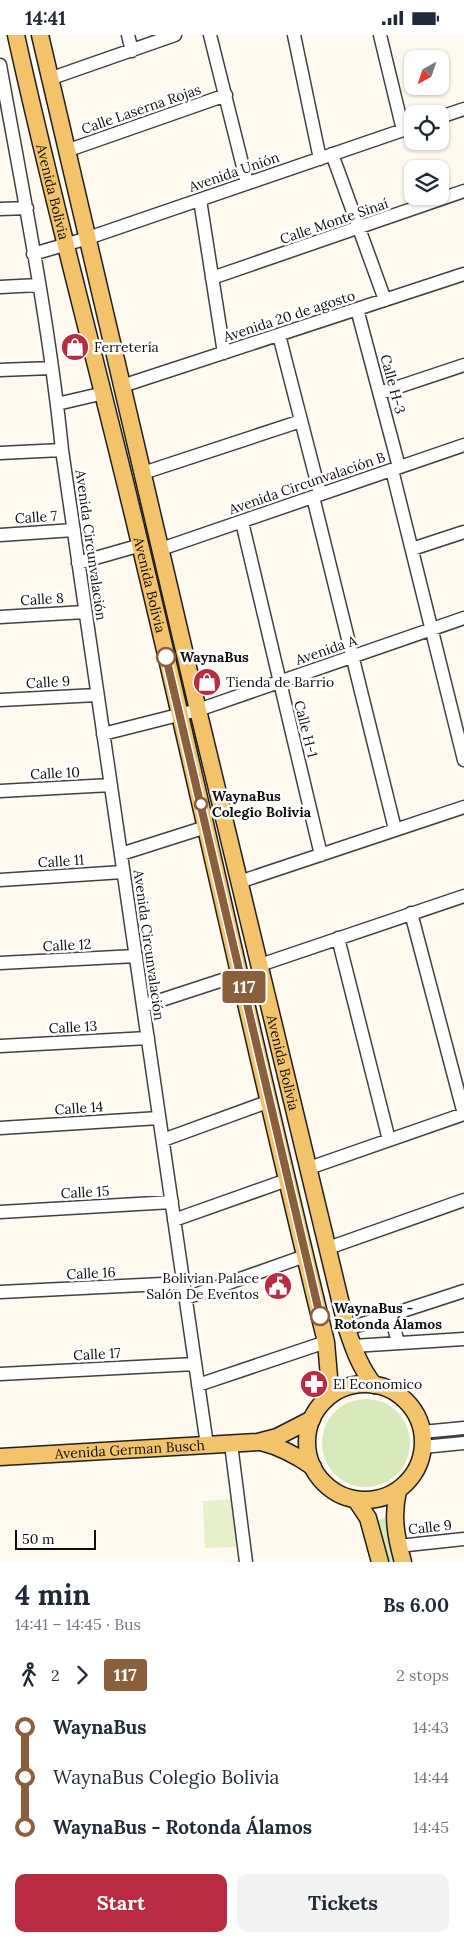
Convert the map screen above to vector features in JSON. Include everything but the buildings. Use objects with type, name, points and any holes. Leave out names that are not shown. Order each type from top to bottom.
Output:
[{"type":"main road","name":"Avenida Bolivia","points":[[16,35],[65,246],[104,393],[141,545],[326,1342],[329,1358],[326,1399]]},
{"type":"main road","name":"Avenida Bolivia","points":[[40,35],[198,710],[347,1329],[362,1369],[374,1385]]},
{"type":"main road","points":[[374,1385],[386,1388],[406,1401],[419,1420],[423,1439],[415,1472],[398,1491],[382,1498],[356,1500],[333,1491],[313,1467],[307,1445],[312,1419],[326,1399],[348,1387],[374,1385]]},
{"type":"main road","name":"Avenida German Busch","points":[[0,1457],[258,1442],[286,1433],[312,1419]]},
{"type":"main road","name":"Avenida German Busch","points":[[258,1442],[278,1447],[296,1455],[313,1467]]},
{"type":"main road","points":[[398,1491],[394,1517],[402,1562]]},
{"type":"main road","points":[[356,1500],[368,1518],[380,1562]]},
{"type":"street","points":[[128,35],[132,51]]},
{"type":"street","points":[[49,79],[176,35]]},
{"type":"street","points":[[210,35],[247,183]]},
{"type":"street","points":[[294,35],[320,159]]},
{"type":"street","points":[[381,35],[404,114]]},
{"type":"street","name":"Avenida Circunvalación","points":[[0,65],[6,129],[27,208],[52,367],[85,612],[207,1445]]},
{"type":"street","name":"Calle Laserna Rojas","points":[[66,151],[226,95]]},
{"type":"street","points":[[449,114],[464,109]]},
{"type":"street","name":"Avenida Unión","points":[[34,254],[65,246],[404,129]]},
{"type":"street","points":[[332,154],[385,300]]},
{"type":"street","name":"Calle Monte Sinaí","points":[[212,278],[359,229],[464,191]]},
{"type":"street","points":[[200,200],[224,353]]},
{"type":"street","points":[[0,209],[27,208]]},
{"type":"street","name":"Avenida 20 de agosto","points":[[122,386],[464,274]]},
{"type":"street","points":[[0,287],[39,285]]},
{"type":"street","name":"Calle H-3","points":[[356,309],[380,393],[412,549],[464,760]]},
{"type":"street","points":[[278,335],[301,421],[352,657],[395,829]]},
{"type":"street","points":[[380,393],[464,365]]},
{"type":"street","points":[[0,370],[52,367]]},
{"type":"street","points":[[57,404],[104,393]]},
{"type":"street","points":[[143,473],[301,421]]},
{"type":"street","name":"Avenida Circunvalación B","points":[[161,549],[464,445]]},
{"type":"street","points":[[0,453],[62,450]]},
{"type":"street","name":"Calle H-1","points":[[242,522],[321,855]]},
{"type":"street","name":"Calle 7","points":[[0,535],[74,530]]},
{"type":"street","points":[[412,549],[464,532]]},
{"type":"street","points":[[78,563],[141,545]]},
{"type":"street","name":"Calle 8","points":[[0,617],[85,612]]},
{"type":"street","name":"Avenida A","points":[[103,734],[180,713],[198,710],[464,618]]},
{"type":"street","name":"Calle 9","points":[[0,700],[98,695]]},
{"type":"street","name":"Calle 10","points":[[0,791],[111,785]]},
{"type":"street","points":[[240,882],[464,807]]},
{"type":"street","points":[[121,854],[206,827]]},
{"type":"street","name":"Calle 11","points":[[0,880],[124,872]]},
{"type":"street","points":[[260,965],[464,896]]},
{"type":"street","points":[[309,1169],[389,1139],[464,1114],[411,913]]},
{"type":"street","points":[[338,938],[389,1139]]},
{"type":"street","name":"Calle 12","points":[[0,963],[136,956]]},
{"type":"street","points":[[143,1006],[241,974]]},
{"type":"street","name":"Calle 13","points":[[0,1046],[148,1038]]},
{"type":"street","points":[[163,1140],[270,1101]]},
{"type":"street","name":"Calle 14","points":[[0,1128],[159,1118]]},
{"type":"street","points":[[174,1219],[287,1180]]},
{"type":"street","points":[[328,1248],[464,1200]]},
{"type":"street","name":"Calle 15","points":[[0,1212],[172,1202]]},
{"type":"street","points":[[186,1298],[305,1256]]},
{"type":"street","name":"Calle 16","points":[[0,1293],[183,1283]]},
{"type":"street","points":[[347,1329],[464,1291]]},
{"type":"street","points":[[391,1315],[398,1343]]},
{"type":"street","points":[[353,1346],[464,1339]]},
{"type":"street","points":[[198,1385],[326,1342]]},
{"type":"street","name":"Calle 17","points":[[0,1374],[195,1364]]},
{"type":"street","points":[[423,1439],[464,1428]]},
{"type":"street","points":[[423,1439],[464,1443]]},
{"type":"street","points":[[230,1443],[246,1562]]},
{"type":"street","name":"Calle 9","points":[[398,1546],[464,1539]]},
{"type":"green space","points":[[357,1399],[375,1399],[391,1406],[403,1418],[410,1434],[410,1452],[403,1468],[391,1480],[375,1487],[357,1487],[341,1480],[329,1468],[322,1452],[322,1434],[329,1418],[341,1406]]},
{"type":"green space","points":[[234,1499],[236,1547],[205,1548],[203,1501]]},
{"type":"green space","points":[[385,1518],[395,1562],[388,1562],[378,1520]]},
{"type":"bus line","name":"117","points":[[166,657],[320,1316]]},
{"type":"place","name":"Ferretería","points":[[75,347]]},
{"type":"place","name":"WaynaBus","points":[[166,657]]},
{"type":"place","name":"Tienda de Barrio","points":[[207,682]]},
{"type":"place","name":"WaynaBus Colegio Bolivia","points":[[201,804]]},
{"type":"place","name":"Bolivian Palace Salón De Eventos","points":[[278,1286]]},
{"type":"place","name":"WaynaBus - Rotonda Álamos","points":[[320,1316]]},
{"type":"place","name":"El Economico","points":[[314,1384]]}]
